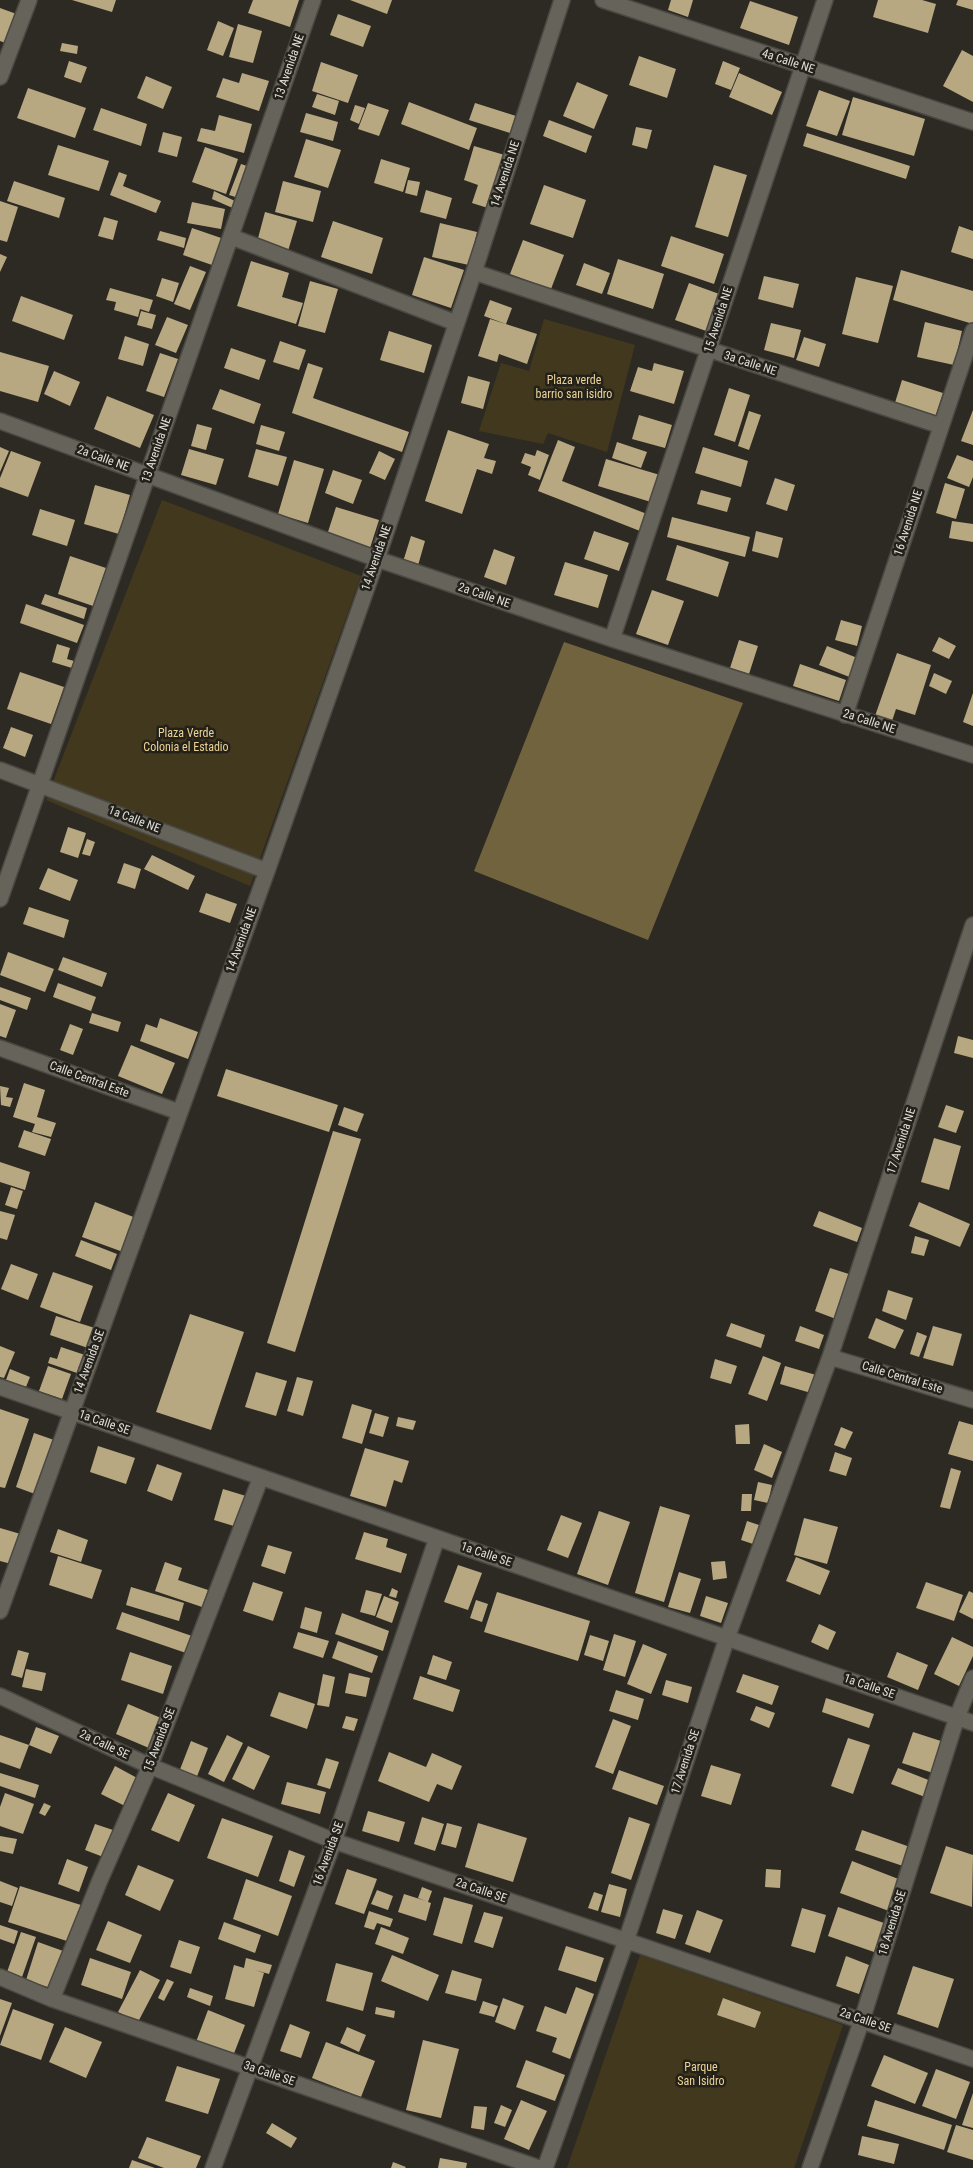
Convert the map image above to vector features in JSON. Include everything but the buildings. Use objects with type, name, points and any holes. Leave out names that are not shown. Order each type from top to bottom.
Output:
[{"type":"street","points":[[0,77],[29,0]]},
{"type":"street","name":"13 Avenida NE","points":[[0,899],[313,0]]},
{"type":"street","name":"14 Avenida NE","points":[[179,1112],[267,871],[376,559],[474,272],[562,0]]},
{"type":"street","name":"4a Calle NE","points":[[603,0],[973,122]]},
{"type":"street","name":"15 Avenida NE","points":[[612,639],[824,0]]},
{"type":"street","points":[[232,237],[456,323]]},
{"type":"street","name":"3a Calle NE","points":[[474,272],[941,426]]},
{"type":"street","name":"16 Avenida NE","points":[[845,714],[973,331]]},
{"type":"street","name":"2a Calle NE","points":[[0,421],[376,559],[612,639],[973,755]]},
{"type":"street","name":"1a Calle NE","points":[[0,770],[267,871]]},
{"type":"street","name":"17 Avenida NE","points":[[830,1357],[973,925]]},
{"type":"street","name":"Calle Central Este","points":[[0,1048],[179,1112]]},
{"type":"street","name":"14 Avenida SE","points":[[0,1611],[179,1112]]},
{"type":"street","name":"Calle Central Este","points":[[830,1357],[973,1400]]},
{"type":"street","name":"17 Avenida SE","points":[[546,2168],[626,1941],[727,1638],[830,1357]]},
{"type":"street","name":"1a Calle SE","points":[[0,1387],[973,1722]]},
{"type":"street","name":"15 Avenida SE","points":[[52,2000],[100,1880],[150,1766],[261,1477]]},
{"type":"street","name":"16 Avenida SE","points":[[213,2168],[334,1842],[437,1538]]},
{"type":"street","name":"18 Avenida SE","points":[[810,2168],[862,2020],[958,1717],[973,1678]]},
{"type":"street","name":"2a Calle SE","points":[[0,1696],[150,1766],[334,1842],[973,2059]]},
{"type":"street","name":"3a Calle SE","points":[[0,1978],[52,2000],[539,2168]]},
{"type":"green space","name":"Plaza verde barrio san isidro","points":[[544,319],[635,345],[607,452],[548,433],[543,444],[479,431],[501,363],[529,371]]},
{"type":"green space","name":"Plaza Verde Colonia el Estadio","points":[[162,500],[361,576],[250,886],[46,800]]},
{"type":"green space","name":"Parque San Isidro","points":[[640,1955],[843,2025],[794,2168],[567,2168]]},
{"type":"shaded area","points":[[564,642],[743,703],[648,940],[474,871]]}]
